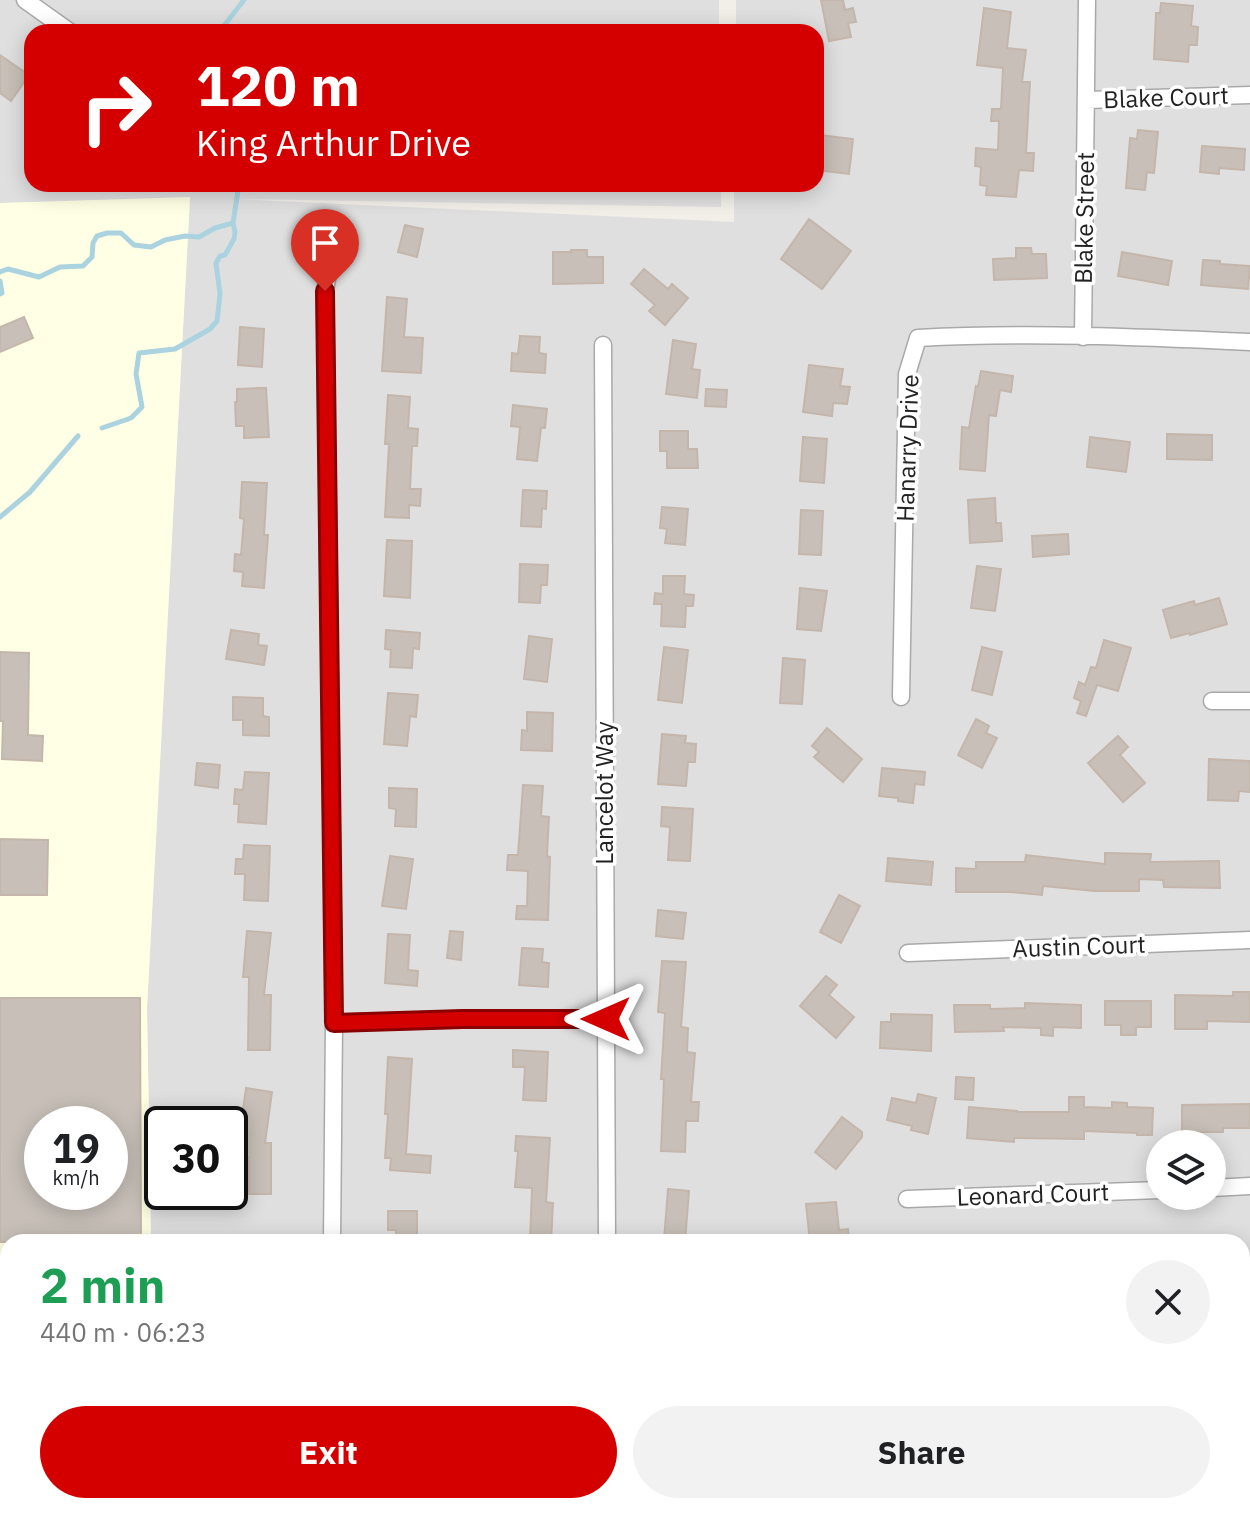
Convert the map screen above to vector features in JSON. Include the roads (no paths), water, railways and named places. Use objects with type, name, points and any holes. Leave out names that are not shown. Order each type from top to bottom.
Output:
[{"type":"street","points":[[25,0],[59,24]]},
{"type":"street","name":"Blake Court","points":[[1087,0],[1087,100],[1250,95]]},
{"type":"street","name":"Blake Street","points":[[1083,337],[1087,100]]},
{"type":"street","points":[[332,1234],[334,1023],[325,291],[334,238]]},
{"type":"street","name":"Hanarry Drive","points":[[901,697],[907,374],[918,338],[1083,337],[1250,342]]},
{"type":"street","name":"Lancelot Way","points":[[603,345],[607,1234]]},
{"type":"street","points":[[1212,701],[1250,701]]},
{"type":"street","name":"Austin Court","points":[[908,953],[1250,940]]},
{"type":"street","points":[[334,1023],[606,1019]]},
{"type":"street","points":[[1226,1187],[1250,1186]]},
{"type":"street","name":"Leonard Court","points":[[907,1199],[1146,1190]]},
{"type":"waterway","points":[[225,24],[244,0]]},
{"type":"waterway","points":[[102,428],[131,418],[142,407],[136,374],[139,353],[175,349],[210,329],[217,321],[220,294],[216,263],[234,239],[238,192]]},
{"type":"waterway","points":[[0,272],[8,269],[39,277],[60,267],[83,266],[92,257],[97,236],[107,233],[121,233],[134,245],[151,247],[165,240],[199,237],[233,223]]},
{"type":"waterway","points":[[0,281],[0,294]]},
{"type":"waterway","points":[[0,517],[30,492],[78,436]]}]
